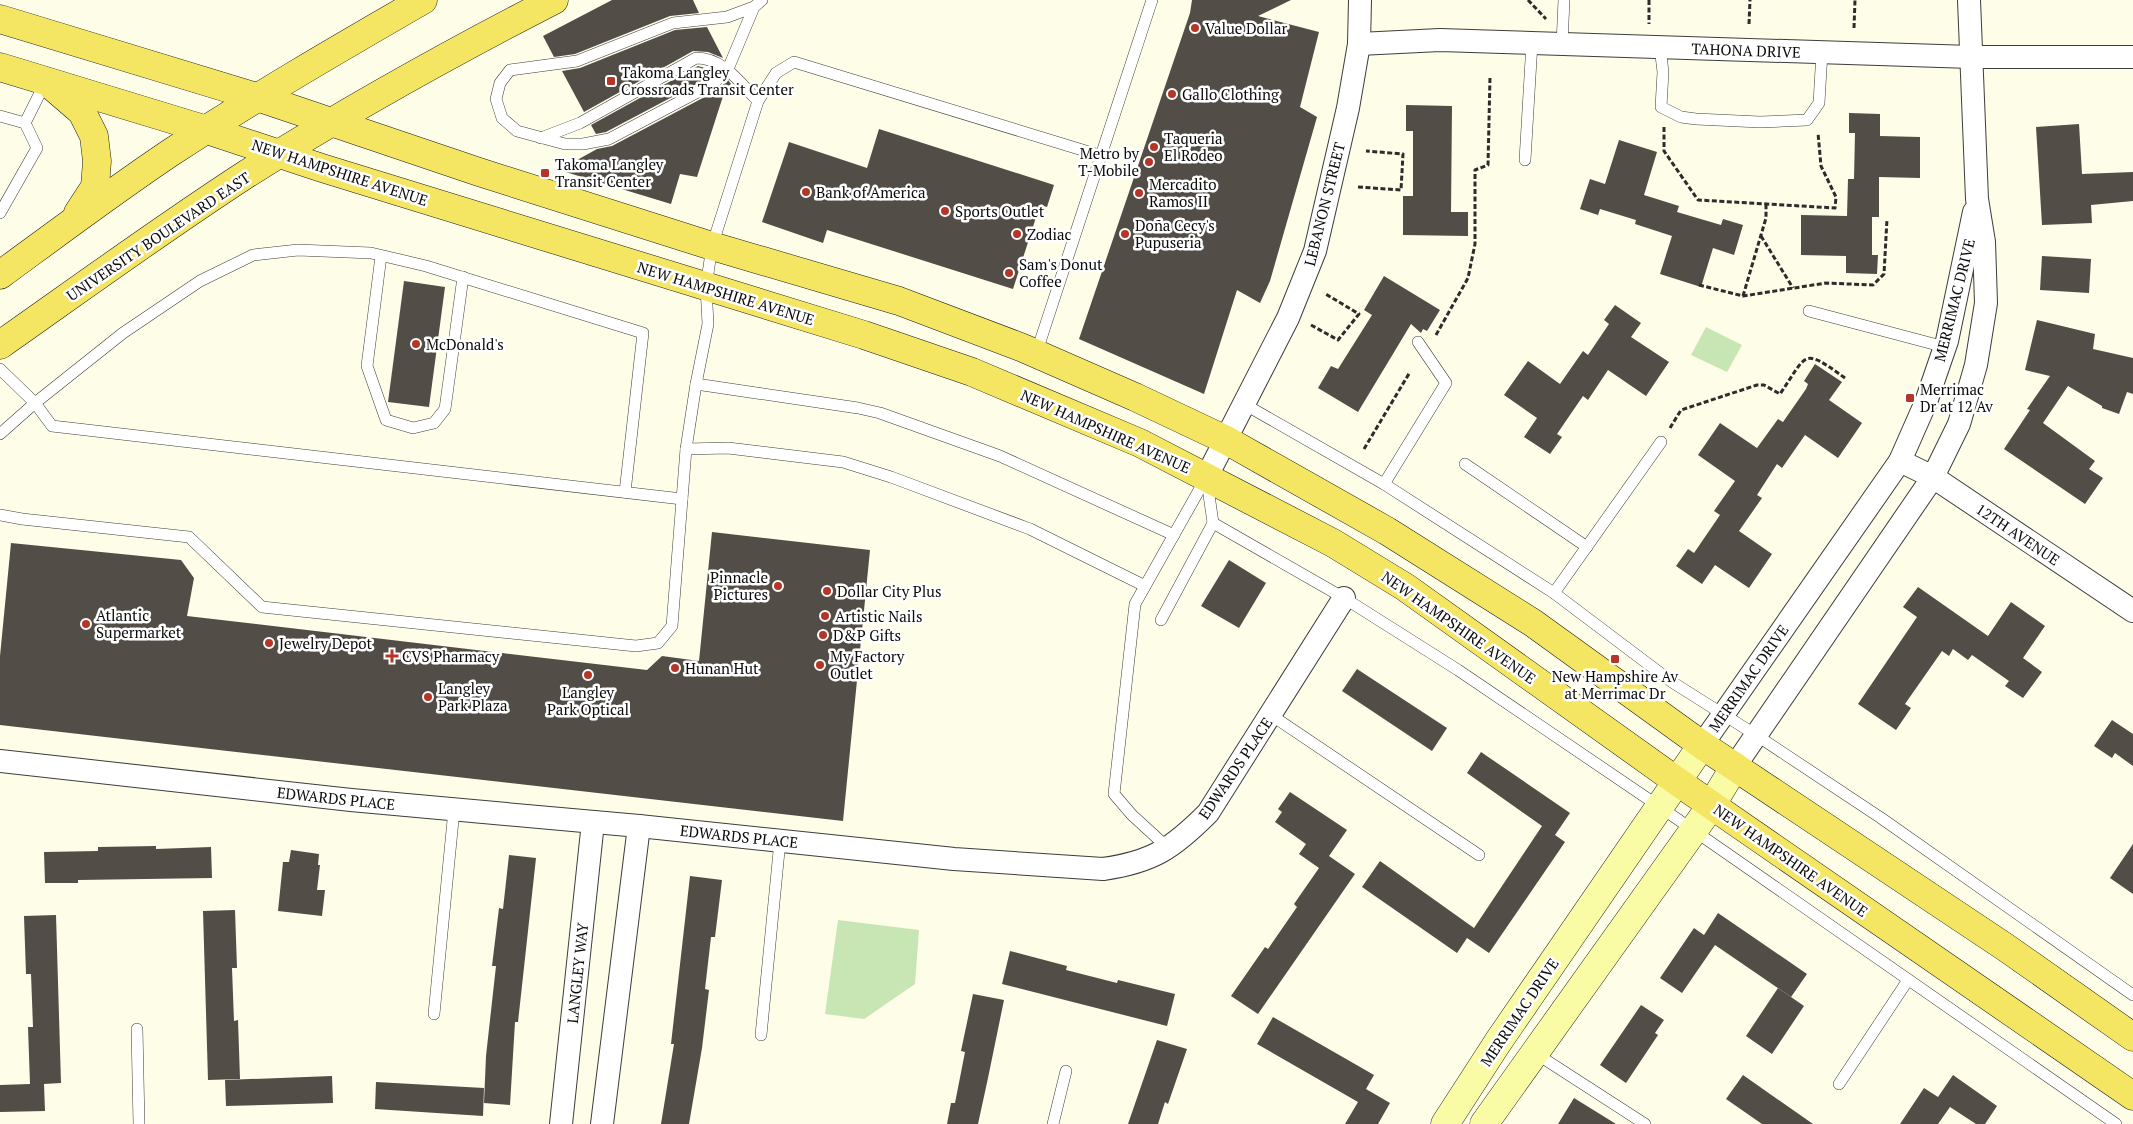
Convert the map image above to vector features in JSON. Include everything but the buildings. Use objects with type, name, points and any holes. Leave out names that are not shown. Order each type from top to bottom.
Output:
[{"type":"main road","points":[[0,275],[75,219],[207,130],[302,70],[424,0]]},
{"type":"main road","name":"UNIVERSITY BOULEVARD EAST","points":[[0,345],[173,224],[280,154],[461,48],[554,0]]},
{"type":"main road","points":[[0,19],[260,98],[479,172],[712,246],[899,301],[1036,354],[1135,397],[1226,440],[1387,531],[1533,623],[1702,745],[2004,947],[2133,1037]]},
{"type":"main road","name":"NEW HAMPSHIRE AVENUE","points":[[0,67],[706,287],[864,334],[972,372],[1140,442],[1333,543],[1405,587],[1711,806],[2133,1096]]},
{"type":"main road","points":[[46,82],[82,112],[94,136],[97,161],[95,187],[75,219]]},
{"type":"street","name":"LEBANON STREET","points":[[1207,476],[1288,318],[1315,251],[1340,144],[1359,44],[1360,0]]},
{"type":"street","name":"MERRIMAC DRIVE","points":[[1484,1124],[1711,806],[1735,766],[1933,477],[1959,424],[1976,365],[1986,303],[1984,242],[1977,199],[1969,0]]},
{"type":"street","name":"TAHONA DRIVE","points":[[1359,44],[1440,40],[1971,57],[2133,57]]},
{"type":"street","name":"MERRIMAC DRIVE","points":[[1445,1124],[1498,1042],[1900,460],[1926,402],[1945,347],[1959,290],[1977,199]]},
{"type":"street","name":"12TH AVENUE","points":[[1900,460],[1933,477],[2129,604]]},
{"type":"street","name":"EDWARDS PLACE","points":[[0,761],[454,810],[639,826],[954,859],[1102,869],[1139,863],[1154,857],[1187,834],[1208,813],[1344,598]]},
{"type":"street","name":"LANGLEY WAY","points":[[561,1124],[593,822]]},
{"type":"street","points":[[602,1124],[639,826]]},
{"type":"lane","points":[[1036,354],[1153,2],[1152,0]]},
{"type":"lane","points":[[1562,44],[1564,0]]},
{"type":"lane","points":[[758,4],[728,69],[713,84],[609,139],[584,144],[565,144],[517,131],[502,118],[496,99],[500,83],[510,70],[576,61],[674,23],[727,17],[758,4]]},
{"type":"lane","points":[[1525,160],[1532,43]]},
{"type":"lane","points":[[1660,47],[1663,72],[1661,107],[1681,117],[1760,122],[1807,120],[1819,103],[1822,52]]},
{"type":"lane","points":[[540,138],[580,123],[696,58],[705,58],[728,69],[758,101]]},
{"type":"lane","points":[[0,515],[189,537],[262,607],[636,646],[658,643],[672,626],[686,449],[708,324],[706,287],[712,246],[758,101],[776,72],[794,62],[1102,156]]},
{"type":"lane","points":[[25,123],[46,82]]},
{"type":"lane","points":[[0,116],[25,123],[37,148],[0,213]]},
{"type":"lane","points":[[0,434],[122,332],[200,281],[253,255],[298,250],[371,254],[426,266],[643,333],[625,492]]},
{"type":"lane","points":[[381,256],[367,366],[386,420],[413,428],[434,423],[445,409],[462,277]]},
{"type":"lane","points":[[1809,311],[1945,347]]},
{"type":"lane","points":[[1384,484],[1446,383],[1418,342]]},
{"type":"lane","points":[[0,369],[35,403],[52,426],[682,499]]},
{"type":"lane","points":[[696,384],[858,408],[880,413],[1000,456],[1174,535]]},
{"type":"lane","points":[[1244,404],[1384,484],[1554,593],[1672,682],[1881,818],[2133,995]]},
{"type":"lane","points":[[1554,593],[1661,442]]},
{"type":"lane","points":[[686,449],[728,448],[843,462],[891,477],[1030,529],[1145,586]]},
{"type":"lane","points":[[1465,464],[1587,547]]},
{"type":"lane","points":[[1161,620],[1213,523],[1207,476]]},
{"type":"lane","points":[[1168,848],[1114,794],[1135,604],[1207,476]]},
{"type":"lane","points":[[1213,523],[1344,598],[1458,670],[1660,807],[2116,1124]]},
{"type":"lane","points":[[1271,715],[1479,855]]},
{"type":"lane","points":[[434,1014],[454,810]]},
{"type":"lane","points":[[760,1035],[780,840]]},
{"type":"lane","points":[[1839,1084],[1908,980]]},
{"type":"lane","points":[[137,1029],[139,1124]]},
{"type":"lane","points":[[1535,1053],[1645,1124]]},
{"type":"lane","points":[[1053,1124],[1066,1071]]},
{"type":"path","points":[[1528,0],[1548,21]]},
{"type":"path","points":[[1649,0],[1650,24]]},
{"type":"path","points":[[1749,24],[1750,0]]},
{"type":"path","points":[[1854,28],[1855,0]]},
{"type":"path","points":[[1436,335],[1468,278],[1475,244],[1475,170],[1488,165],[1490,77]]},
{"type":"path","points":[[1658,120],[1664,126],[1664,151],[1698,200],[1835,208],[1836,198],[1821,166],[1818,132],[1824,126]]},
{"type":"path","points":[[1358,187],[1401,190],[1403,154],[1366,151]]},
{"type":"path","points":[[1743,296],[1766,218],[1766,204]]},
{"type":"path","points":[[1699,285],[1743,296],[1826,283],[1874,285],[1884,274],[1888,219]]},
{"type":"path","points":[[1761,236],[1792,288]]},
{"type":"path","points":[[1310,325],[1338,340],[1359,314],[1324,293]]},
{"type":"path","points":[[1661,442],[1681,410],[1757,385],[1764,385],[1780,394],[1803,360],[1811,357],[1819,360],[1845,378]]},
{"type":"path","points":[[1364,449],[1410,372]]},
{"type":"green space","points":[[1706,327],[1742,345],[1727,372],[1691,355]]},
{"type":"green space","points":[[838,920],[919,930],[915,984],[864,1019],[825,1014]]},
{"type":"place","name":"Value Dollar","points":[[1195,28]]},
{"type":"place","name":"Takoma Langley Crossroads Transit Center","points":[[611,81]]},
{"type":"place","name":"Gallo Clothing","points":[[1172,94]]},
{"type":"place","name":"Taqueria El Rodeo","points":[[1154,147]]},
{"type":"place","name":"Metro by T-Mobile","points":[[1149,162]]},
{"type":"place","name":"Takoma Langley Transit Center","points":[[545,173]]},
{"type":"place","name":"Bank of America","points":[[806,192]]},
{"type":"place","name":"Mercadito Ramos II","points":[[1139,193]]},
{"type":"place","name":"Sports Outlet","points":[[945,211]]},
{"type":"place","name":"Zodiac","points":[[1017,234]]},
{"type":"place","name":"Doña Cecy's Pupuseria","points":[[1125,234]]},
{"type":"place","name":"Sam's Donut Coffee","points":[[1009,273]]},
{"type":"place","name":"McDonald's","points":[[416,344]]},
{"type":"place","name":"Merrimac Dr at 12 Av","points":[[1910,398]]},
{"type":"place","name":"Pinnacle Pictures","points":[[778,586]]},
{"type":"place","name":"Dollar City Plus","points":[[827,591]]},
{"type":"place","name":"Artistic Nails","points":[[825,616]]},
{"type":"place","name":"Atlantic Supermarket","points":[[86,624]]},
{"type":"place","name":"D&P Gifts","points":[[823,635]]},
{"type":"place","name":"Jewelry Depot","points":[[269,643]]},
{"type":"place","name":"CVS Pharmacy","points":[[392,656]]},
{"type":"place","name":"New Hampshire Av at Merrimac Dr","points":[[1615,659]]},
{"type":"place","name":"My Factory Outlet","points":[[820,665]]},
{"type":"place","name":"Hunan Hut","points":[[675,668]]},
{"type":"place","name":"Langley Park Optical","points":[[588,675]]},
{"type":"place","name":"Langley Park Plaza","points":[[428,697]]}]
